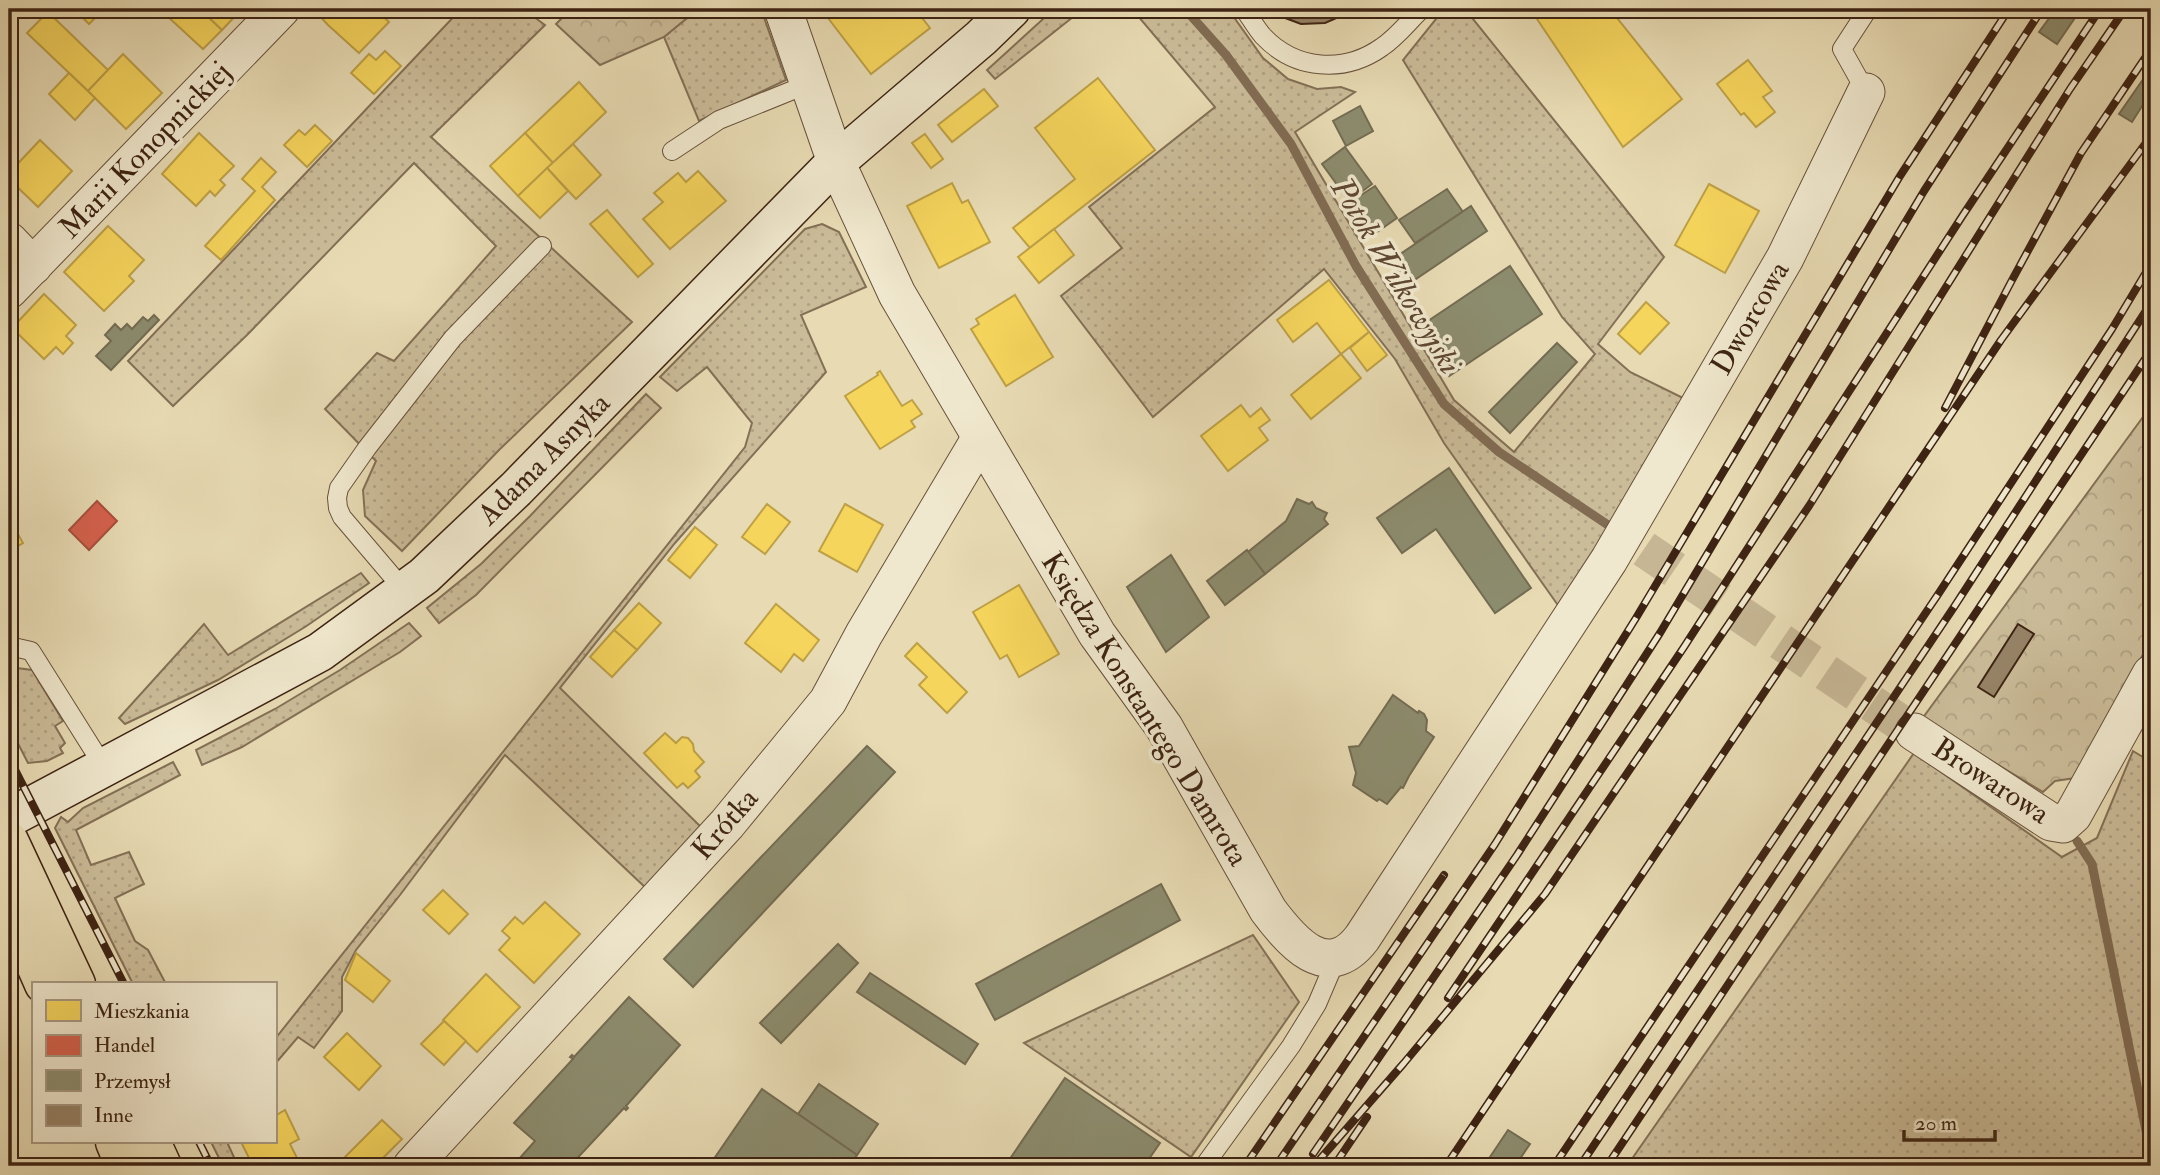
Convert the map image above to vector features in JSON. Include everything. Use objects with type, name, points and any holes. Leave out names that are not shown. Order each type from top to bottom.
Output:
[{"type":"main road","points":[[9,841],[75,982]]},
{"type":"main road","points":[[9,904],[43,982]]},
{"type":"main road","points":[[116,1144],[125,1166]]},
{"type":"main road","points":[[152,1144],[162,1166]]},
{"type":"street","name":"Marii Konopnickiej","points":[[17,266],[281,9]]},
{"type":"street","name":"Księdza Konstantego Damrota","points":[[783,9],[836,162],[897,294],[981,439],[1097,634],[1164,727],[1268,910],[1287,936],[1313,956],[1324,959],[1337,957]]},
{"type":"street","name":"Adama Asnyka","points":[[9,818],[320,653],[424,576],[516,489],[836,162],[1011,9]]},
{"type":"street","name":"Dworcowa","points":[[1337,957],[1350,951],[1362,938],[1601,571],[1632,543],[1786,258],[1866,92]]},
{"type":"street","name":"Krótka","points":[[412,1166],[727,824],[828,701],[864,634],[981,439]]},
{"type":"street","name":"Browarowa","points":[[1914,732],[2051,822],[2063,824],[2073,815],[2151,674]]},
{"type":"lane","points":[[1244,9],[1263,36],[1291,57],[1322,65],[1351,63],[1383,47],[1422,9]]},
{"type":"lane","points":[[1866,92],[1842,49],[1868,9]]},
{"type":"lane","points":[[671,151],[719,120],[808,84]]},
{"type":"lane","points":[[404,590],[342,517],[337,498],[339,488],[367,447],[453,338],[542,246]]},
{"type":"lane","points":[[9,646],[31,651],[104,767]]},
{"type":"lane","points":[[1204,1166],[1291,1046],[1317,1004],[1337,957]]},
{"type":"green space","points":[[461,9],[523,9],[545,25],[431,137],[632,322],[499,450],[402,551],[365,516],[363,490],[376,461],[325,409],[377,353],[394,361],[496,246],[414,163],[247,335],[173,406],[128,361]]},
{"type":"green space","points":[[571,9],[698,9],[664,37],[600,65],[556,24]]},
{"type":"green space","points":[[698,9],[761,9],[786,80],[699,121],[664,37]]},
{"type":"green space","points":[[1054,9],[1083,9],[995,79],[987,70]]},
{"type":"green space","points":[[1132,9],[1228,9],[1263,58],[1288,79],[1317,89],[1341,87],[1355,92],[1295,132],[1454,400],[1514,452],[1595,354],[1562,317],[1403,60],[1444,9],[1465,9],[1664,257],[1598,344],[1630,372],[1683,398],[1562,611],[1444,443],[1395,359],[1324,269],[1153,417],[1061,296],[1122,248],[1089,207],[1215,107]]},
{"type":"green space","points":[[822,224],[839,232],[866,287],[801,315],[826,372],[675,543],[560,688],[705,831],[647,889],[505,755],[356,950],[342,977],[342,1011],[314,1048],[298,1037],[276,1063],[276,1038],[745,447],[752,423],[707,367],[677,391],[660,377],[805,229]]},
{"type":"green space","points":[[646,394],[661,408],[476,595],[439,623],[427,608],[481,564]]},
{"type":"green space","points":[[2151,406],[2151,640],[2075,778],[2055,781],[2043,792],[1922,719]]},
{"type":"green space","points":[[361,573],[369,583],[305,627],[218,680],[125,724],[119,718],[204,624],[228,655]]},
{"type":"green space","points":[[409,623],[421,636],[400,652],[242,747],[202,765],[196,750],[275,709],[340,670]]},
{"type":"green space","points":[[9,667],[32,670],[63,721],[55,726],[65,743],[60,748],[63,753],[47,761],[28,763],[9,726]]},
{"type":"green space","points":[[2133,751],[2151,762],[2151,1166],[1627,1166],[1914,753],[2062,857],[2097,838]]},
{"type":"green space","points":[[173,762],[180,775],[76,830],[91,865],[129,852],[144,884],[115,898],[135,941],[148,950],[165,982],[132,982],[55,828],[61,817],[68,822],[83,808]]},
{"type":"green space","points":[[1253,935],[1299,1002],[1191,1157],[1024,1043]]},
{"type":"green space","points":[[212,1144],[228,1144],[238,1166],[223,1166]]},
{"type":"building: Mieszkania","points":[[74,9],[104,9],[89,24]]},
{"type":"building: Mieszkania","points":[[174,9],[200,9],[222,30],[203,49],[167,16]]},
{"type":"building: Mieszkania","points":[[200,9],[240,9],[241,10],[222,30]]},
{"type":"building: Mieszkania","points":[[321,9],[375,9],[389,22],[359,53],[317,13]]},
{"type":"building: Mieszkania","points":[[839,9],[915,9],[930,28],[871,74],[828,18]]},
{"type":"building: Mieszkania","points":[[1544,9],[1622,9],[1625,12],[1617,18],[1682,99],[1623,147],[1535,16]]},
{"type":"building: Mieszkania","points":[[48,12],[108,70],[88,91],[27,33]]},
{"type":"building: Mieszkania","points":[[385,51],[401,66],[374,94],[351,73],[369,54],[376,60]]},
{"type":"building: Mieszkania","points":[[123,54],[162,93],[126,129],[88,91]]},
{"type":"building: Mieszkania","points":[[1748,60],[1772,91],[1763,97],[1775,112],[1756,127],[1744,113],[1741,115],[1717,84]]},
{"type":"building: Mieszkania","points":[[69,73],[95,98],[75,120],[49,94]]},
{"type":"building: Mieszkania","points":[[1098,78],[1155,150],[1030,248],[1013,228],[1075,179],[1035,128]]},
{"type":"building: Mieszkania","points":[[579,82],[606,112],[553,163],[525,133]]},
{"type":"building: Mieszkania","points":[[984,89],[998,106],[952,142],[938,125]]},
{"type":"building: Mieszkania","points":[[315,125],[332,141],[307,167],[284,145],[299,130],[305,135]]},
{"type":"building: Mieszkania","points":[[199,133],[234,166],[220,180],[225,185],[215,196],[210,191],[196,206],[162,174]]},
{"type":"building: Mieszkania","points":[[525,133],[553,163],[518,196],[490,166]]},
{"type":"building: Mieszkania","points":[[925,134],[943,159],[931,168],[912,143]]},
{"type":"building: Mieszkania","points":[[40,140],[72,171],[38,207],[9,179],[9,173]]},
{"type":"building: Mieszkania","points":[[573,144],[601,175],[576,199],[547,168]]},
{"type":"building: Mieszkania","points":[[261,158],[276,172],[262,187],[275,200],[221,260],[205,246],[255,191],[242,179]]},
{"type":"building: Mieszkania","points":[[547,168],[568,191],[540,218],[518,196]]},
{"type":"building: Mieszkania","points":[[698,171],[726,201],[670,249],[643,219],[663,202],[654,193],[678,173],[686,182]]},
{"type":"building: Mieszkania","points":[[952,183],[962,203],[968,200],[990,242],[939,268],[907,206]]},
{"type":"building: Mieszkania","points":[[1709,184],[1759,211],[1725,273],[1675,245]]},
{"type":"building: Mieszkania","points":[[607,210],[653,264],[638,277],[590,224]]},
{"type":"building: Mieszkania","points":[[108,226],[144,260],[129,276],[134,281],[104,311],[64,272]]},
{"type":"building: Mieszkania","points":[[1054,229],[1074,255],[1039,283],[1018,257]]},
{"type":"building: Mieszkania","points":[[1329,280],[1369,332],[1341,354],[1317,323],[1293,342],[1277,320]]},
{"type":"building: Mieszkania","points":[[44,294],[76,325],[66,336],[73,343],[63,354],[56,347],[44,359],[12,328]]},
{"type":"building: Mieszkania","points":[[1015,295],[1053,357],[1006,386],[971,329],[979,324],[976,319]]},
{"type":"building: Mieszkania","points":[[1646,302],[1669,323],[1640,354],[1618,334]]},
{"type":"building: Mieszkania","points":[[1369,332],[1387,355],[1367,371],[1350,348]]},
{"type":"building: Mieszkania","points":[[1341,354],[1361,378],[1311,419],[1291,395]]},
{"type":"building: Mieszkania","points":[[880,371],[902,406],[912,400],[922,414],[911,421],[915,427],[880,449],[845,396]]},
{"type":"building: Mieszkania","points":[[1241,405],[1250,417],[1261,408],[1270,420],[1259,428],[1268,440],[1228,471],[1201,436]]},
{"type":"building: Mieszkania","points":[[767,504],[790,522],[765,554],[742,537]]},
{"type":"building: Mieszkania","points":[[845,504],[883,525],[857,572],[819,551]]},
{"type":"building: Mieszkania","points":[[9,518],[23,543],[9,551]]},
{"type":"building: Mieszkania","points":[[695,527],[717,545],[690,578],[668,560]]},
{"type":"building: Mieszkania","points":[[1019,585],[1059,654],[1019,677],[1007,655],[1000,659],[973,612]]},
{"type":"building: Mieszkania","points":[[639,603],[661,623],[637,650],[614,630]]},
{"type":"building: Mieszkania","points":[[776,604],[819,640],[803,661],[794,654],[781,672],[745,643]]},
{"type":"building: Mieszkania","points":[[614,630],[637,650],[612,677],[590,657]]},
{"type":"building: Mieszkania","points":[[917,643],[967,692],[947,713],[919,685],[927,677],[905,656]]},
{"type":"building: Mieszkania","points":[[665,733],[676,743],[682,737],[688,738],[694,751],[704,762],[695,771],[700,777],[688,788],[683,783],[677,788],[644,753]]},
{"type":"building: Mieszkania","points":[[443,890],[468,914],[449,934],[423,910]]},
{"type":"building: Mieszkania","points":[[545,902],[580,934],[534,983],[499,950],[510,938],[502,931],[515,917],[523,924]]},
{"type":"building: Mieszkania","points":[[356,953],[390,981],[373,1002],[345,980]]},
{"type":"building: Mieszkania","points":[[486,974],[520,1007],[477,1052],[443,1020]]},
{"type":"building: Mieszkania","points":[[444,1021],[466,1041],[444,1065],[421,1044]]},
{"type":"building: Mieszkania","points":[[347,1033],[381,1066],[359,1090],[324,1057]]},
{"type":"building: Mieszkania","points":[[285,1110],[299,1139],[290,1144],[301,1166],[253,1166],[242,1144],[276,1144],[276,1115]]},
{"type":"building: Mieszkania","points":[[382,1120],[402,1139],[375,1166],[336,1166]]},
{"type":"building: Handel","points":[[97,501],[117,521],[89,550],[69,530]]},
{"type":"building: Przemysł","points":[[2056,9],[2081,9],[2057,44],[2039,32]]},
{"type":"building: Przemysł","points":[[2151,68],[2151,92],[2132,122],[2119,114]]},
{"type":"building: Przemysł","points":[[1360,106],[1373,131],[1346,146],[1333,121]]},
{"type":"building: Przemysł","points":[[1345,147],[1372,184],[1349,201],[1322,164]]},
{"type":"building: Przemysł","points":[[1375,186],[1397,218],[1374,234],[1352,201]]},
{"type":"building: Przemysł","points":[[1447,189],[1463,212],[1415,243],[1399,220]]},
{"type":"building: Przemysł","points":[[1471,206],[1487,231],[1407,285],[1390,261]]},
{"type":"building: Przemysł","points":[[1510,266],[1542,314],[1449,376],[1433,353],[1444,345],[1428,321]]},
{"type":"building: Przemysł","points":[[154,315],[159,320],[111,370],[96,356],[111,341],[105,335],[115,324],[121,330],[127,324],[132,329],[143,317],[148,321]]},
{"type":"building: Przemysł","points":[[1557,343],[1577,362],[1510,433],[1489,412]]},
{"type":"building: Przemysł","points":[[1449,468],[1531,588],[1495,613],[1436,529],[1402,553],[1377,518]]},
{"type":"building: Przemysł","points":[[1297,499],[1309,504],[1312,502],[1316,508],[1327,513],[1324,519],[1328,524],[1265,574],[1248,552],[1286,521]]},
{"type":"building: Przemysł","points":[[1247,550],[1265,574],[1225,605],[1207,581]]},
{"type":"building: Przemysł","points":[[1171,555],[1209,617],[1166,652],[1127,587]]},
{"type":"building: Przemysł","points":[[1393,695],[1418,713],[1419,711],[1424,714],[1427,720],[1426,731],[1434,737],[1403,788],[1401,787],[1387,804],[1379,799],[1377,801],[1353,785],[1356,773],[1349,747],[1359,746]]},
{"type":"building: Przemysł","points":[[867,746],[895,772],[693,987],[664,959]]},
{"type":"building: Przemysł","points":[[1161,884],[1180,920],[995,1020],[976,984]]},
{"type":"building: Przemysł","points":[[838,944],[858,963],[781,1043],[760,1023]]},
{"type":"building: Przemysł","points":[[870,973],[978,1044],[965,1064],[857,992]]},
{"type":"building: Przemysł","points":[[629,997],[680,1045],[626,1106],[628,1108],[624,1108],[570,1166],[527,1166],[519,1159],[535,1141],[514,1123],[573,1059],[570,1057],[574,1057]]},
{"type":"building: Przemysł","points":[[1065,1078],[1160,1143],[1144,1166],[1005,1166]]},
{"type":"building: Przemysł","points":[[819,1084],[878,1124],[857,1155],[798,1114]]},
{"type":"building: Przemysł","points":[[762,1089],[857,1155],[849,1166],[709,1166]]},
{"type":"building: Przemysł","points":[[1508,1130],[1530,1144],[1515,1166],[1484,1166]]},
{"type":"building: Inne","points":[[1270,9],[1352,9],[1325,23],[1301,24]]},
{"type":"building: Inne","points":[[2018,624],[2034,634],[1994,697],[1978,687]]},
{"type":"waterway","name":"Potok Wilkowyjski","points":[[1185,9],[1226,55],[1291,144],[1356,266],[1444,404],[1499,452],[1608,525]]},
{"type":"waterway","name":"Potok Wilkowyjski","points":[[2077,841],[2092,864],[2151,1155]]},
{"type":"tunnel","points":[[1644,549],[1914,732]]},
{"type":"railway","points":[[1276,1166],[1495,844],[1636,618],[1900,176],[2009,9]]},
{"type":"railway","points":[[1313,1154],[1517,855],[1660,633],[1924,191],[2042,9]]},
{"type":"railway","points":[[1448,998],[1684,647],[1963,215],[2100,9]]},
{"type":"railway","points":[[1314,1166],[1545,894],[1809,506],[2070,89],[2125,9]]},
{"type":"railway","points":[[1945,408],[2081,153],[2151,49]]},
{"type":"railway","points":[[1446,1166],[2001,340],[2151,136]]},
{"type":"railway","points":[[1554,1166],[1937,596],[2112,329],[2151,264]]},
{"type":"railway","points":[[1580,1166],[1954,607],[2151,303]]},
{"type":"railway","points":[[1607,1166],[2151,350]]},
{"type":"railway","points":[[9,758],[123,982]]},
{"type":"railway","points":[[1245,1166],[1444,875]]},
{"type":"railway","points":[[1334,1166],[1367,1117]]},
{"type":"railway","points":[[200,1144],[211,1166]]}]
